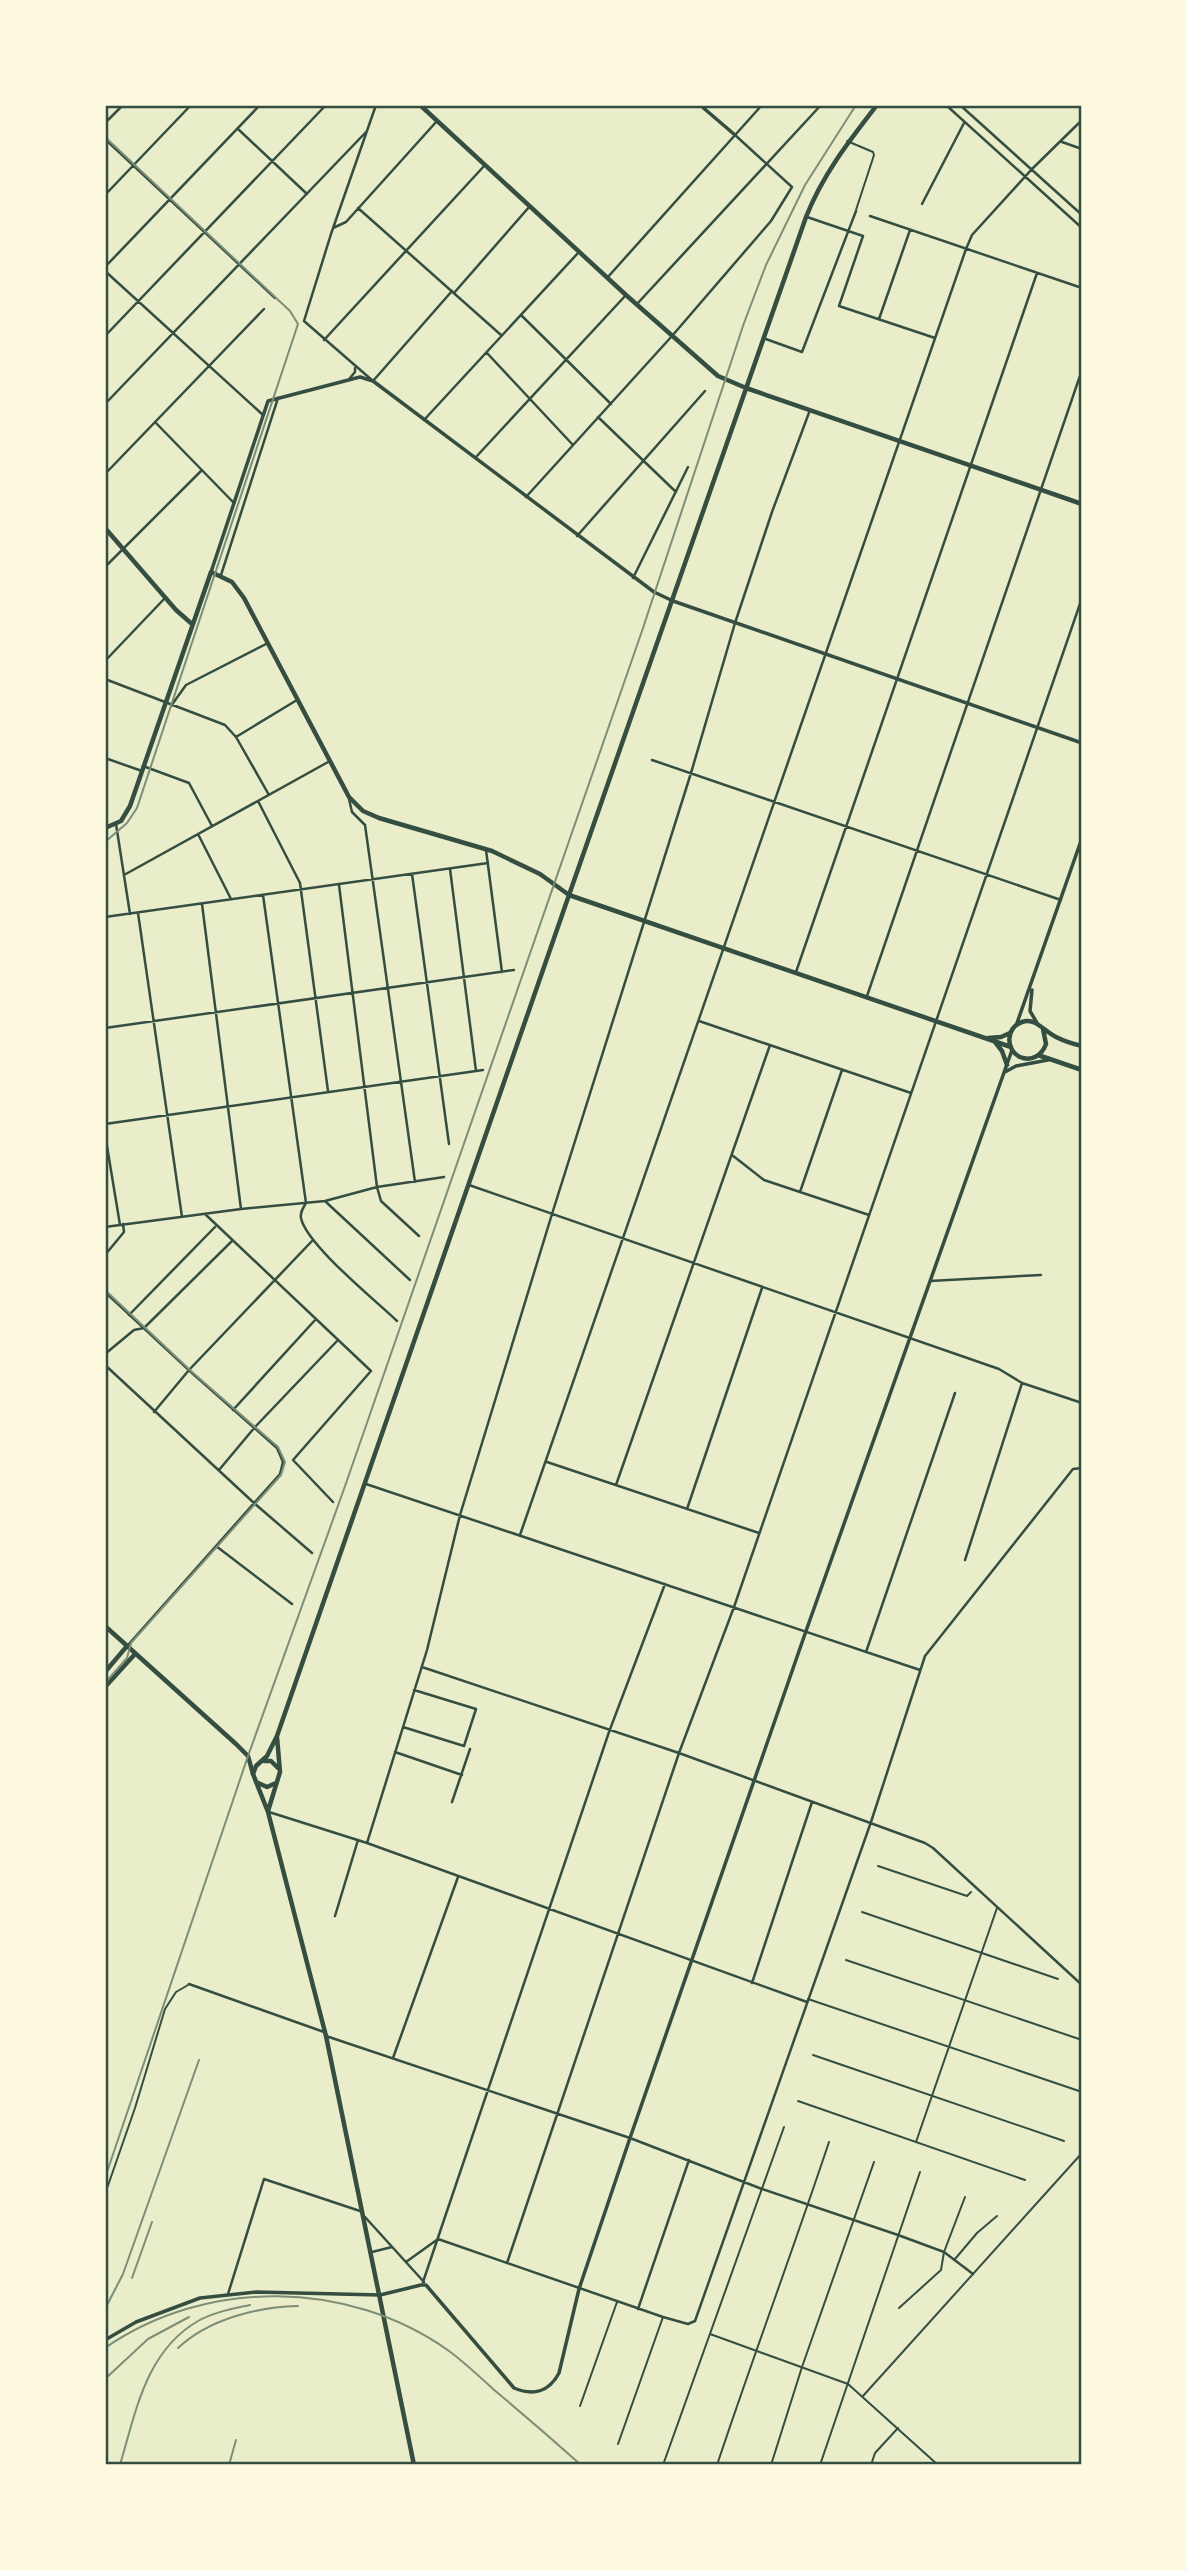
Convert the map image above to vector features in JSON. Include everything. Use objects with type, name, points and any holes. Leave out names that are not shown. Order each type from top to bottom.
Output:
[{"type":"main road","points":[[420,105],[607,278],[718,376],[1082,505]]},
{"type":"main road","points":[[279,1779],[272,1786],[260,1785],[254,1776],[256,1766],[264,1761],[277,1736],[806,217],[821,181],[847,141],[877,105]]},
{"type":"main road","points":[[105,528],[165,598],[192,624]]},
{"type":"main road","points":[[105,828],[116,824],[130,806],[211,572],[232,582],[244,598],[349,797],[363,811],[486,849],[528,868],[569,895],[995,1042],[1011,1048],[1022,1058],[1038,1055],[1046,1044],[1043,1029]]},
{"type":"main road","points":[[972,1034],[995,1038],[1010,1033],[1017,1025],[1028,1021],[1060,1039],[1082,1046]]},
{"type":"main road","points":[[1010,1033],[1011,1048]]},
{"type":"main road","points":[[995,1042],[1007,1065]]},
{"type":"main road","points":[[1038,1055],[1082,1070]]},
{"type":"main road","points":[[105,1626],[248,1756],[271,1761],[277,1765],[280,1772]]},
{"type":"main road","points":[[105,1672],[127,1646]]},
{"type":"main road","points":[[105,1687],[135,1654]]},
{"type":"main road","points":[[268,1812],[280,1772],[277,1736]]},
{"type":"main road","points":[[248,1756],[268,1812],[326,2035],[414,2465]]},
{"type":"street","points":[[105,123],[123,105]]},
{"type":"street","points":[[105,195],[191,105]]},
{"type":"street","points":[[260,105],[105,269],[262,415]]},
{"type":"street","points":[[105,336],[326,105]]},
{"type":"street","points":[[376,105],[304,318],[306,324],[373,381],[577,536],[633,578],[673,601],[1082,743]]},
{"type":"street","points":[[526,497],[771,221],[792,187],[701,105]]},
{"type":"street","points":[[607,278],[762,105]]},
{"type":"street","points":[[637,304],[821,105]]},
{"type":"street","points":[[946,105],[1082,228]]},
{"type":"street","points":[[960,105],[1082,215]]},
{"type":"street","points":[[520,1535],[966,248],[972,234],[1082,120]]},
{"type":"street","points":[[333,228],[346,222],[437,121]]},
{"type":"street","points":[[922,204],[965,121]]},
{"type":"street","points":[[238,128],[307,194]]},
{"type":"street","points":[[105,404],[367,131]]},
{"type":"street","points":[[105,139],[275,298]]},
{"type":"street","points":[[1060,141],[1082,149]]},
{"type":"street","points":[[324,340],[485,165]]},
{"type":"street","points":[[373,381],[530,206]]},
{"type":"street","points":[[358,208],[501,335]]},
{"type":"street","points":[[763,338],[802,352],[856,211]]},
{"type":"street","points":[[870,216],[1082,288]]},
{"type":"street","points":[[806,217],[863,236],[839,306],[935,338]]},
{"type":"street","points":[[879,319],[910,229]]},
{"type":"street","points":[[424,420],[579,252]]},
{"type":"street","points":[[796,972],[1037,273]]},
{"type":"street","points":[[474,458],[626,295]]},
{"type":"street","points":[[105,474],[264,309]]},
{"type":"street","points":[[520,315],[611,404]]},
{"type":"street","points":[[486,352],[573,445]]},
{"type":"street","points":[[351,378],[355,372],[354,364]]},
{"type":"street","points":[[867,996],[1082,370]]},
{"type":"street","points":[[211,572],[268,401],[351,378],[360,377],[373,381]]},
{"type":"street","points":[[577,536],[705,391]]},
{"type":"street","points":[[221,575],[278,398]]},
{"type":"street","points":[[367,1843],[422,1667],[460,1515],[552,1214],[691,773],[735,623],[810,410]]},
{"type":"street","points":[[598,417],[676,492]]},
{"type":"street","points":[[155,422],[233,502]]},
{"type":"street","points":[[633,578],[688,467]]},
{"type":"street","points":[[105,567],[202,470]]},
{"type":"street","points":[[105,662],[165,598]]},
{"type":"street","points":[[508,2263],[556,2113],[679,1753],[734,1607],[1082,598]]},
{"type":"street","points":[[171,706],[176,703],[186,685],[268,643]]},
{"type":"street","points":[[105,679],[164,704],[225,725],[236,737],[269,796]]},
{"type":"street","points":[[236,737],[297,700]]},
{"type":"street","points":[[105,758],[189,783],[212,826]]},
{"type":"street","points":[[652,760],[1061,900]]},
{"type":"street","points":[[124,875],[330,761]]},
{"type":"street","points":[[349,797],[352,812],[365,825],[415,1182]]},
{"type":"street","points":[[258,802],[301,890],[328,1092]]},
{"type":"street","points":[[116,824],[130,914]]},
{"type":"street","points":[[198,834],[231,900]]},
{"type":"street","points":[[1017,1025],[1082,838]]},
{"type":"street","points":[[486,849],[502,972]]},
{"type":"street","points":[[105,918],[488,863]]},
{"type":"street","points":[[450,868],[476,1071]]},
{"type":"street","points":[[412,874],[449,1144]]},
{"type":"street","points":[[339,884],[377,1187],[381,1201],[419,1236]]},
{"type":"street","points":[[263,895],[306,1203],[301,1216],[312,1241],[397,1321]]},
{"type":"street","points":[[202,904],[241,1209]]},
{"type":"street","points":[[138,913],[182,1217]]},
{"type":"street","points":[[105,1028],[514,970]]},
{"type":"street","points":[[1035,975],[1030,1005],[1038,1025]]},
{"type":"street","points":[[698,1021],[911,1093]]},
{"type":"street","points":[[615,1485],[769,1045]]},
{"type":"street","points":[[228,2294],[264,2179],[364,2214],[514,2388],[528,2394],[545,2390],[554,2384],[579,2289],[691,1961],[1011,1048]]},
{"type":"street","points":[[1004,1073],[1016,1066],[1051,1059]]},
{"type":"street","points":[[800,1192],[842,1069]]},
{"type":"street","points":[[105,1124],[483,1070]]},
{"type":"street","points":[[105,1134],[124,1233],[105,1255]]},
{"type":"street","points":[[731,1154],[764,1180],[869,1215]]},
{"type":"street","points":[[105,1227],[205,1213],[325,1201],[377,1187],[444,1177]]},
{"type":"street","points":[[469,1185],[999,1368],[1022,1383],[1082,1403]]},
{"type":"street","points":[[325,1201],[411,1280]]},
{"type":"street","points":[[205,1213],[371,1371],[293,1460],[333,1502]]},
{"type":"street","points":[[129,1315],[216,1226]]},
{"type":"street","points":[[105,1354],[134,1330],[144,1328],[232,1241]]},
{"type":"street","points":[[154,1412],[189,1370],[312,1241]]},
{"type":"street","points":[[930,1281],[1041,1276]]},
{"type":"street","points":[[687,1509],[762,1288]]},
{"type":"street","points":[[105,1292],[281,1452],[284,1462],[280,1474],[127,1646]]},
{"type":"street","points":[[233,1410],[316,1319]]},
{"type":"street","points":[[219,1470],[254,1428],[338,1340]]},
{"type":"street","points":[[105,1365],[312,1553]]},
{"type":"street","points":[[965,1560],[1022,1383]]},
{"type":"street","points":[[866,1652],[955,1393]]},
{"type":"street","points":[[545,1462],[759,1533]]},
{"type":"street","points":[[438,2239],[663,2317],[688,2324],[695,2321],[871,1822],[925,1656],[1073,1469],[1082,1468]]},
{"type":"street","points":[[366,1484],[920,1670]]},
{"type":"street","points":[[216,1546],[292,1604]]},
{"type":"street","points":[[425,2284],[487,2090],[610,1732],[665,1584]]},
{"type":"street","points":[[422,1667],[679,1753],[871,1822],[933,1848],[1082,1985]]},
{"type":"street","points":[[403,1727],[464,1746],[476,1709],[414,1690]]},
{"type":"street","points":[[452,1802],[470,1749]]},
{"type":"street","points":[[395,1752],[461,1775]]},
{"type":"street","points":[[752,1983],[812,1801]]},
{"type":"street","points":[[268,1812],[367,1843],[550,1911],[808,2001]]},
{"type":"street","points":[[335,1916],[358,1840]]},
{"type":"street","points":[[393,2058],[458,1876]]},
{"type":"street","points":[[189,1984],[326,2035],[631,2138],[762,2189],[898,2235],[944,2252],[974,2274]]},
{"type":"street","points":[[638,2309],[689,2160]]},
{"type":"street","points":[[406,2262],[438,2239]]},
{"type":"street","points":[[372,2252],[392,2247]]},
{"type":"street","points":[[105,2340],[167,2310],[200,2298],[257,2292],[380,2295],[415,2284],[425,2284]]},
{"type":"lane","points":[[847,141],[873,152],[874,155],[856,211]]},
{"type":"lane","points":[[878,1866],[967,1896],[971,1892]]},
{"type":"lane","points":[[916,2142],[997,1908]]},
{"type":"lane","points":[[862,1912],[1058,1979]]},
{"type":"lane","points":[[846,1960],[1082,2040]]},
{"type":"lane","points":[[105,2194],[165,2009],[176,1992],[189,1984]]},
{"type":"lane","points":[[808,2001],[1082,2092]]},
{"type":"lane","points":[[813,2055],[1064,2141]]},
{"type":"lane","points":[[798,2101],[1024,2180]]},
{"type":"lane","points":[[663,2465],[784,2127]]},
{"type":"lane","points":[[717,2465],[829,2142]]},
{"type":"lane","points":[[863,2396],[1082,2153]]},
{"type":"lane","points":[[771,2465],[874,2162]]},
{"type":"lane","points":[[820,2465],[920,2172]]},
{"type":"lane","points":[[899,2308],[941,2270],[944,2252],[965,2197]]},
{"type":"lane","points":[[954,2259],[977,2233],[997,2216]]},
{"type":"lane","points":[[580,2406],[617,2302]]},
{"type":"lane","points":[[618,2444],[663,2317]]},
{"type":"lane","points":[[710,2334],[848,2384],[936,2464]]},
{"type":"lane","points":[[871,2465],[875,2453],[898,2428]]},
{"type":"tram line","points":[[105,137],[290,311],[298,324],[137,808],[127,823],[105,842]]},
{"type":"tram line","points":[[105,1290],[192,1372],[278,1447],[285,1462],[281,1475],[131,1643],[127,1658],[105,1683]]},
{"type":"railway","points":[[105,2178],[248,1756],[344,1489],[642,631],[744,323],[766,265],[805,185],[856,105]]},
{"type":"railway","points":[[105,2309],[123,2274],[199,2060]]},
{"type":"railway","points":[[132,2278],[152,2222]]},
{"type":"railway","points":[[105,2348],[145,2325],[187,2309],[232,2299],[277,2296],[322,2300],[367,2310],[409,2327],[449,2351],[581,2465]]},
{"type":"railway","points":[[120,2465],[138,2404],[166,2349],[198,2321],[250,2305]]},
{"type":"railway","points":[[178,2348],[204,2329],[234,2316],[298,2306]]},
{"type":"railway","points":[[105,2379],[148,2339],[189,2317]]},
{"type":"railway","points":[[229,2465],[236,2440]]}]
